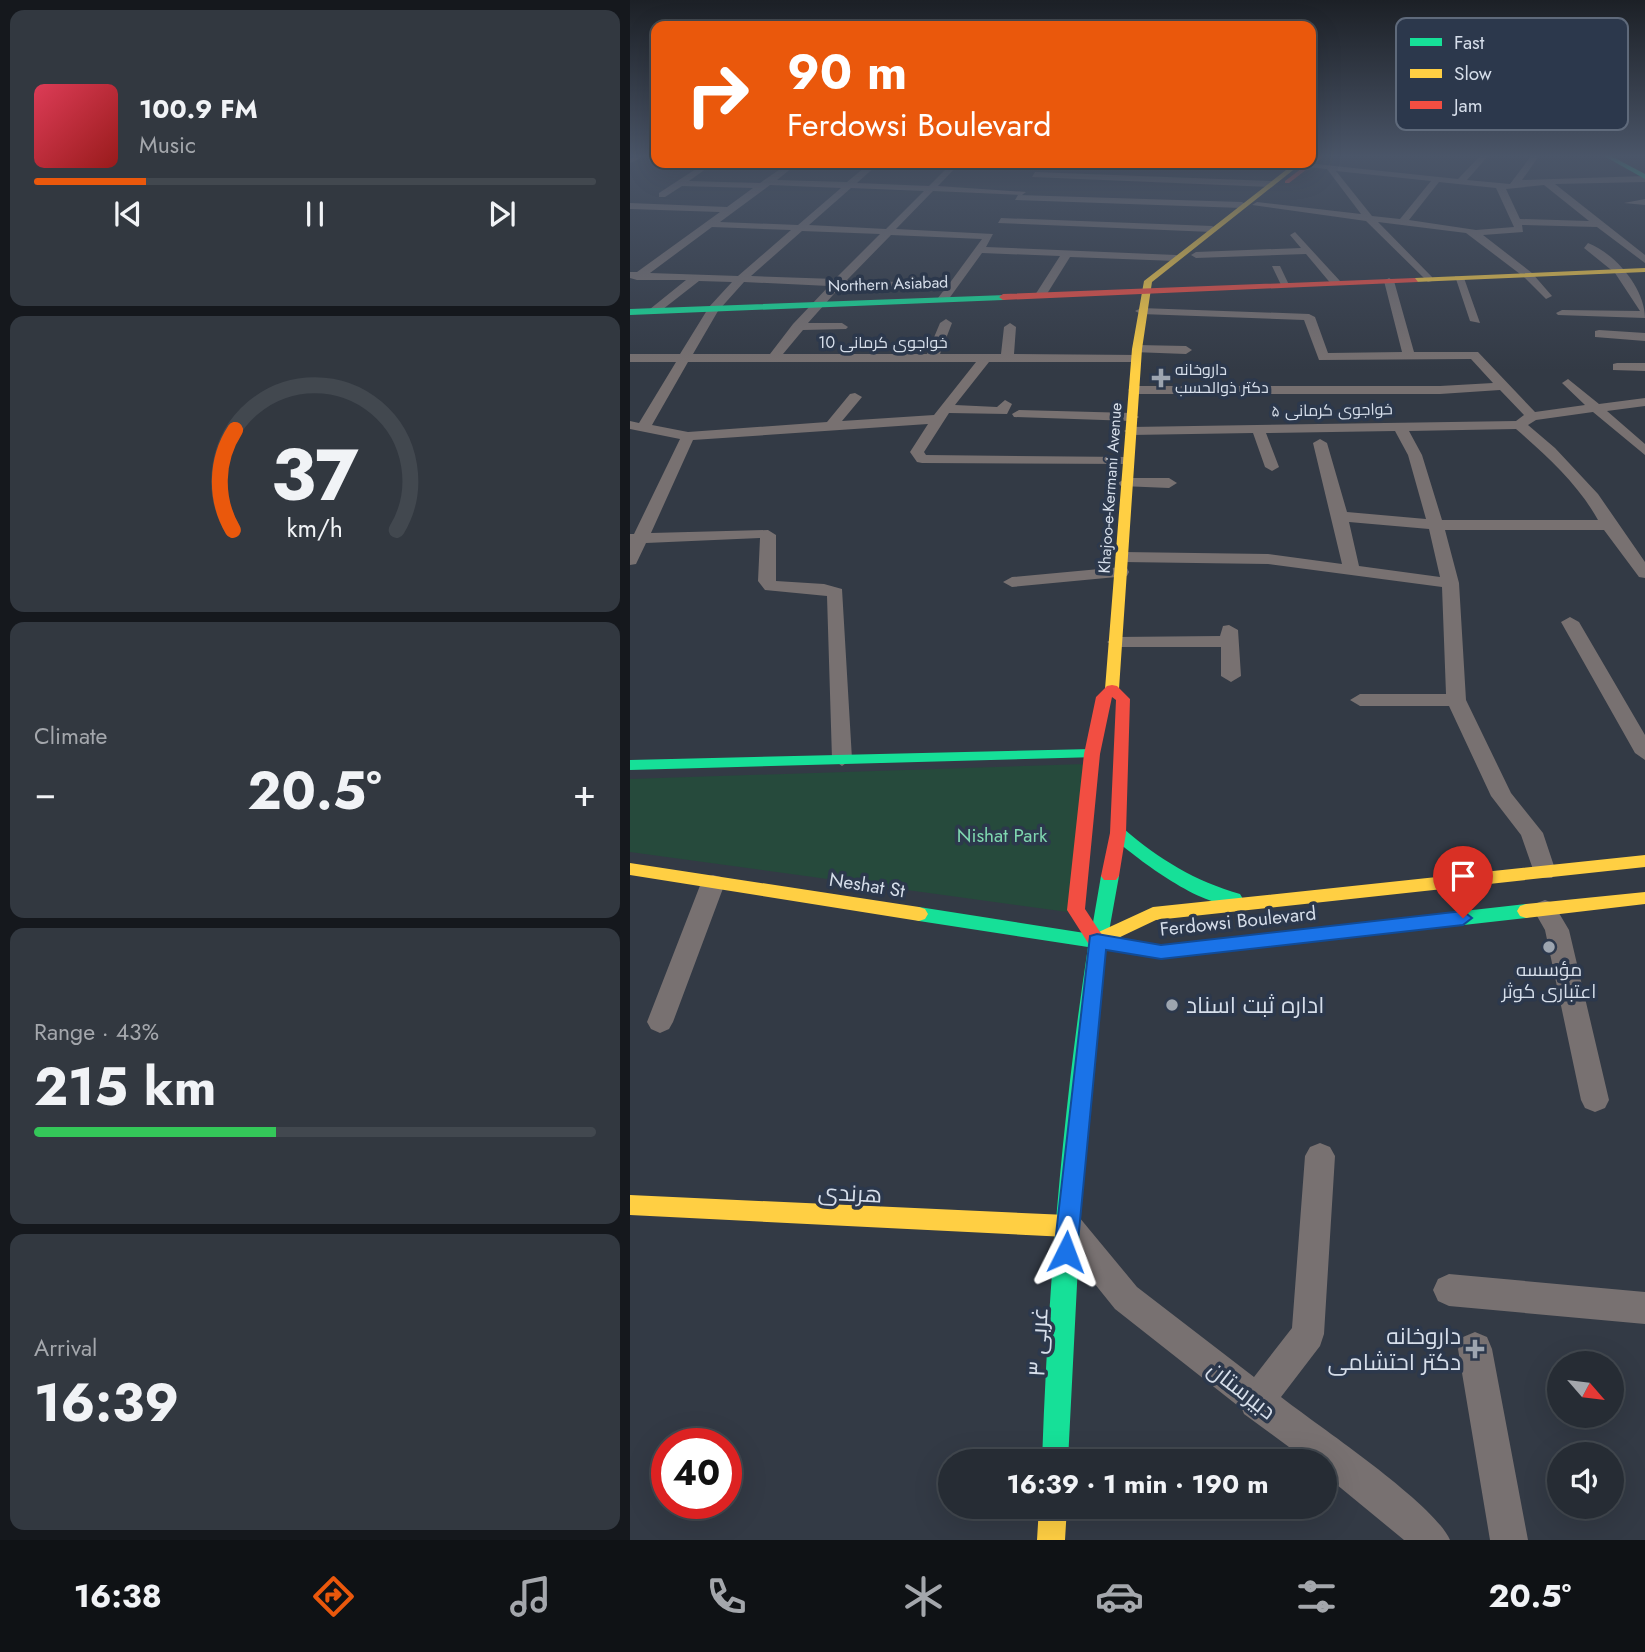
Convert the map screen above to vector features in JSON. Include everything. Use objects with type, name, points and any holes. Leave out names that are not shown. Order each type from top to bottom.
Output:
[{"type":"main road","points":[[1147,291],[1196,255],[1225,228]]},
{"type":"main road","points":[[1147,291],[1148,281],[1212,229]]},
{"type":"main road","name":"Northern Asiabad","points":[[630,312],[816,304],[947,293],[1249,293],[1286,285],[1645,270]]},
{"type":"main road","name":"Khajoo-e-Kermani Avenue","points":[[1097,941],[1076,910],[1092,754],[1103,697],[1112,689],[1137,354],[1141,311],[1147,291]]},
{"type":"main road","name":"Khajoo-e-Kermani Avenue","points":[[1097,941],[1118,833],[1124,699],[1112,689]]},
{"type":"main road","points":[[630,765],[1092,754]]},
{"type":"main road","points":[[1118,833],[1148,862],[1186,886],[1257,902]]},
{"type":"main road","name":"Ferdowsi Boulevard","points":[[1097,941],[1153,914],[1645,861]]},
{"type":"main road","name":"Neshat St","points":[[630,869],[1097,941]]},
{"type":"main road","name":"Ferdowsi Boulevard","points":[[1097,941],[1161,952],[1645,898]]},
{"type":"main road","name":"۳ غربی","points":[[1056,1449],[1067,1226],[1097,941]]},
{"type":"main road","name":"هرندی","points":[[630,1205],[1067,1226]]},
{"type":"main road","points":[[1051,1540],[1052,1519]]},
{"type":"street","points":[[630,283],[635,275],[704,228]]},
{"type":"street","points":[[797,228],[990,236]]},
{"type":"street","points":[[645,425],[713,309],[741,279],[800,228]]},
{"type":"street","points":[[774,358],[816,304],[892,228]]},
{"type":"street","points":[[635,275],[838,282],[947,293],[996,228]]},
{"type":"street","points":[[1073,228],[1107,240],[1176,258]]},
{"type":"street","points":[[1107,240],[1113,228]]},
{"type":"street","points":[[1379,228],[1428,279]]},
{"type":"street","points":[[1441,228],[1474,233],[1511,228]]},
{"type":"street","points":[[1605,228],[1645,260]]},
{"type":"street","points":[[979,250],[1067,253],[1107,240],[1212,229]]},
{"type":"street","points":[[1474,233],[1528,275],[1546,296]]},
{"type":"street","points":[[1296,235],[1336,283]]},
{"type":"street","points":[[1588,246],[1619,271],[1645,310]]},
{"type":"street","points":[[1196,255],[1309,251]]},
{"type":"street","points":[[1041,295],[1067,253]]},
{"type":"street","points":[[1276,268],[1286,285]]},
{"type":"street","points":[[654,311],[697,277]]},
{"type":"street","points":[[1460,278],[1476,321]]},
{"type":"street","points":[[1390,281],[1409,355]]},
{"type":"street","points":[[1562,313],[1645,310]]},
{"type":"street","points":[[1141,311],[1309,317],[1323,356],[1365,373],[1409,355],[1474,355],[1502,386],[1525,421],[1550,451],[1593,497],[1609,525],[1645,573]]},
{"type":"street","points":[[932,358],[946,323]]},
{"type":"street","points":[[797,326],[842,327]]},
{"type":"street","points":[[1007,358],[1010,327]]},
{"type":"street","points":[[1599,334],[1645,337]]},
{"type":"street","name":"خواجوی کرمانی 10","points":[[630,358],[1007,358],[1186,350]]},
{"type":"street","points":[[862,369],[872,358]]},
{"type":"street","points":[[985,358],[917,452],[922,459],[1128,461]]},
{"type":"street","points":[[1617,367],[1645,367]]},
{"type":"street","points":[[1135,390],[1365,373],[1502,386]]},
{"type":"street","points":[[1568,383],[1645,451]]},
{"type":"street","points":[[831,426],[855,397]]},
{"type":"street","name":"خواجوی کرمانی ۵","points":[[1019,414],[1132,424],[1258,429],[1525,421],[1645,402]]},
{"type":"street","points":[[630,425],[645,425],[688,436],[1003,411],[1005,404]]},
{"type":"street","points":[[1400,426],[1415,455],[1450,583],[1457,700],[1502,796],[1532,833],[1544,872]]},
{"type":"street","points":[[1258,429],[1272,467]]},
{"type":"street","points":[[630,440],[664,430]]},
{"type":"street","points":[[630,560],[635,539],[688,436]]},
{"type":"street","points":[[1320,443],[1351,569]]},
{"type":"street","points":[[1126,483],[1170,482]]},
{"type":"street","points":[[1340,516],[1436,525],[1609,525]]},
{"type":"street","points":[[635,539],[762,533],[768,535],[767,581],[771,586],[830,590],[836,593],[842,759]]},
{"type":"street","points":[[1012,582],[1122,564],[1268,559],[1450,583]]},
{"type":"street","points":[[1570,622],[1645,753]]},
{"type":"street","points":[[1116,642],[1230,635],[1231,676]]},
{"type":"street","points":[[1360,700],[1457,700]]},
{"type":"street","points":[[660,1022],[713,883]]},
{"type":"street","points":[[1545,909],[1557,930],[1595,1100]]},
{"type":"street","points":[[1256,1402],[1308,1334],[1320,1156]]},
{"type":"street","name":"دبیرستان","points":[[1067,1226],[1126,1298],[1256,1402],[1399,1510],[1431,1540]]},
{"type":"street","points":[[1449,1290],[1645,1308]]},
{"type":"street","points":[[1475,1349],[1509,1540]]},
{"type":"green space","name":"Nishat Park","points":[[1084,764],[1068,912],[630,852],[630,779]]},
{"type":"traffic: fast","points":[[630,312],[1003,297]]},
{"type":"traffic: fast","points":[[630,765],[1092,754]]},
{"type":"traffic: fast","points":[[1118,833],[1144,855],[1186,882],[1234,899]]},
{"type":"traffic: fast","points":[[1056,1449],[1072,1167],[1087,1021],[1110,876]]},
{"type":"traffic: fast","points":[[919,914],[1161,952],[1526,911]]},
{"type":"traffic: slow","points":[[1112,689],[1137,349],[1148,281],[1216,228]]},
{"type":"traffic: slow","points":[[1415,280],[1645,270]]},
{"type":"traffic: slow","points":[[1097,941],[1153,914],[1645,861]]},
{"type":"traffic: slow","points":[[630,869],[919,914]]},
{"type":"traffic: slow","points":[[1526,911],[1645,898]]},
{"type":"traffic: slow","points":[[630,1205],[1067,1226]]},
{"type":"traffic: slow","points":[[1051,1540],[1052,1519]]},
{"type":"traffic: jam","points":[[1003,297],[1415,280]]},
{"type":"traffic: jam","points":[[1097,941],[1076,910],[1092,754],[1103,697],[1112,689]]},
{"type":"traffic: jam","points":[[1110,876],[1118,833],[1123,699],[1112,689]]},
{"type":"place","name":"داروخانه دکتر ذوالحسب","points":[[1161,378]]},
{"type":"place","name":"مؤسسه اعتباری کوثر","points":[[1549,947]]},
{"type":"place","name":"اداره ثبت اسناد","points":[[1172,1005]]},
{"type":"place","name":"داروخانه دکتر احتشامی","points":[[1475,1349]]},
{"type":"route","points":[[1066,1252],[1097,941],[1161,952],[1463,918]]}]
